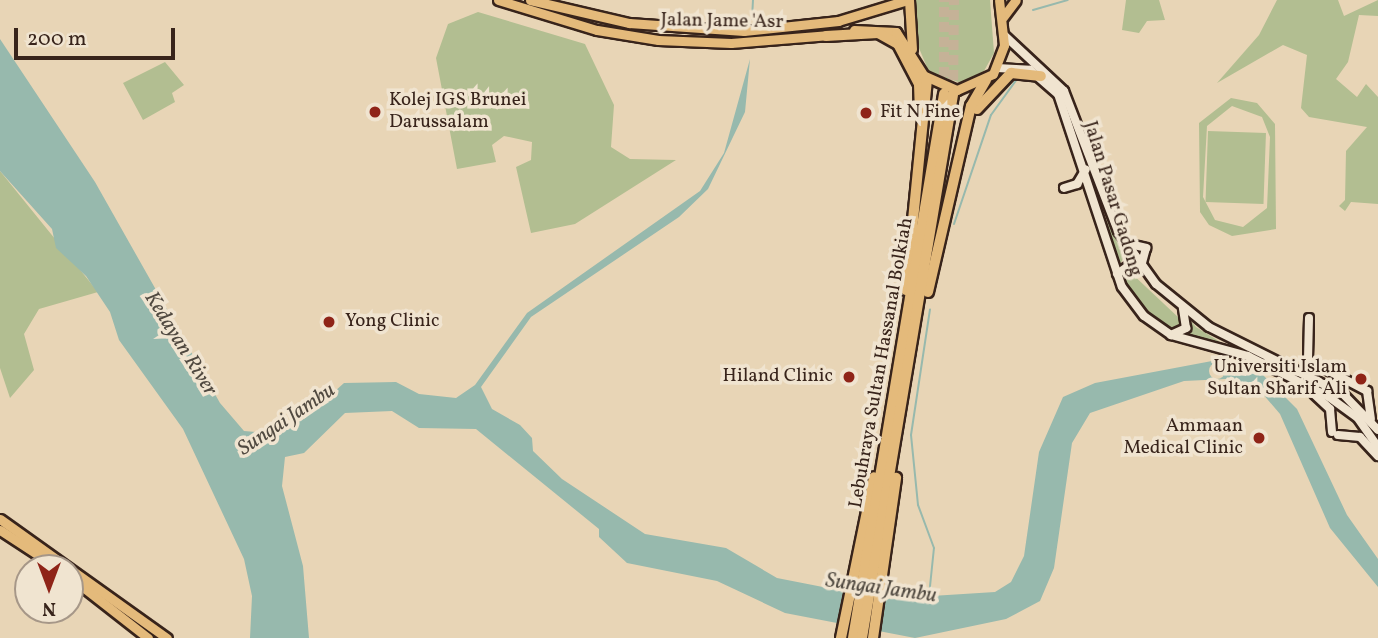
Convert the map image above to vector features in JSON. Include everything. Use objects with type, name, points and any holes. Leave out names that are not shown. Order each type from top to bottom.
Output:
[{"type":"highway","points":[[826,36],[878,33],[898,44],[920,90],[920,153]]},
{"type":"highway","points":[[962,145],[979,104],[1001,80],[1016,72],[1041,76]]},
{"type":"highway","points":[[904,342],[925,78]]},
{"type":"highway","points":[[910,362],[962,145],[986,80]]},
{"type":"highway","name":"Lebuhraya Sultan Hassanal Bolkiah","points":[[853,638],[868,578],[899,425],[948,95],[891,414],[868,578],[862,638]]},
{"type":"highway","points":[[841,638],[868,578]]},
{"type":"highway","points":[[868,578],[873,638]]},
{"type":"main road","name":"Jalan Jame 'Asr","points":[[498,0],[597,30],[658,40],[731,44],[888,28],[901,38],[925,78]]},
{"type":"main road","name":"Jalan Jame 'Asr","points":[[530,0],[601,18],[684,30],[770,30],[877,12],[908,0]]},
{"type":"main road","points":[[551,0],[601,18]]},
{"type":"main road","points":[[908,0],[909,37],[925,78],[957,90],[986,80],[998,68],[1004,35],[999,0]]},
{"type":"main road","points":[[1003,17],[1016,0]]},
{"type":"main road","points":[[0,519],[127,615],[148,638]]},
{"type":"main road","points":[[0,530],[37,554]]},
{"type":"main road","points":[[84,586],[167,638]]},
{"type":"street","name":"Jalan Pasar Gadong","points":[[1004,35],[1063,92],[1124,242],[1141,267],[1183,308],[1367,407]]},
{"type":"street","points":[[998,68],[1017,65],[1041,76]]},
{"type":"street","name":"Jalan Pasar Gadong","points":[[1041,76],[1065,106],[1117,274],[1136,308],[1171,335],[1231,350],[1294,379],[1351,411],[1378,446]]},
{"type":"street","points":[[1064,188],[1077,184],[1086,169]]},
{"type":"street","points":[[1117,274],[1130,265],[1141,267],[1146,248],[1124,242]]},
{"type":"street","points":[[1171,335],[1186,328],[1183,308]]},
{"type":"street","points":[[1309,317],[1308,360],[1367,391],[1367,407],[1378,430]]},
{"type":"street","points":[[1294,379],[1330,408],[1335,434],[1360,436],[1378,456]]},
{"type":"green space","points":[[914,0],[990,0],[994,53],[984,71],[961,83],[929,72],[916,41]]},
{"type":"green space","points":[[1126,0],[1159,0],[1165,20],[1147,21],[1139,33],[1122,30]]},
{"type":"green space","points":[[1277,0],[1338,0],[1344,16],[1378,0],[1378,16],[1359,15],[1348,62],[1336,79],[1357,97],[1366,84],[1378,97],[1378,204],[1351,202],[1345,211],[1339,206],[1345,200],[1346,151],[1367,127],[1309,117],[1301,108],[1307,55],[1283,45],[1217,83],[1259,35]]},
{"type":"green space","points":[[478,12],[585,44],[614,105],[611,147],[630,159],[676,160],[575,224],[531,233],[516,167],[531,160],[532,142],[504,136],[492,145],[496,162],[457,169],[436,58],[448,24]]},
{"type":"green space","points":[[165,62],[184,85],[172,93],[175,102],[143,120],[123,83]]},
{"type":"green space","points":[[1231,98],[1257,103],[1275,124],[1276,229],[1232,236],[1209,225],[1200,212],[1199,123]],"holes":[[[1232,106],[1262,117],[1270,137],[1267,208],[1243,227],[1215,220],[1203,197],[1207,126]]]},
{"type":"green space","points":[[1208,131],[1266,133],[1263,204],[1206,202]]},
{"type":"green space","points":[[0,171],[98,292],[39,309],[24,334],[34,370],[10,398],[0,368]]},
{"type":"green space","points":[[1103,215],[1127,254],[1119,265],[1110,241]]},
{"type":"green space","points":[[1128,270],[1179,318],[1179,328],[1169,331],[1144,314],[1122,281]]},
{"type":"green space","points":[[1189,319],[1196,327],[1230,348],[1179,337]]},
{"type":"water","name":"Kedayan River","points":[[0,39],[95,182],[220,403],[244,431],[267,433],[304,419],[344,383],[396,382],[419,394],[456,398],[475,385],[527,313],[700,191],[724,153],[750,59],[745,112],[708,189],[679,217],[531,317],[481,387],[492,409],[520,425],[532,438],[533,451],[562,479],[645,534],[726,548],[777,578],[884,599],[995,592],[1011,582],[1024,556],[1039,452],[1063,397],[1095,383],[1212,361],[1263,375],[1297,409],[1347,515],[1378,559],[1378,587],[1330,528],[1280,414],[1262,393],[1226,379],[1184,381],[1090,413],[1072,443],[1054,568],[1040,601],[1006,619],[915,638],[785,613],[717,581],[627,563],[599,537],[599,529],[476,429],[419,428],[392,411],[345,413],[304,453],[285,457],[282,486],[303,566],[309,638],[250,638],[252,596],[244,559],[183,429],[119,340],[110,312],[86,276],[56,248],[52,229],[0,171]]},
{"type":"pier","points":[[1214,363],[1220,363],[1225,371],[1223,377],[1214,379],[1209,374],[1209,368]]},
{"type":"waterway","points":[[752,19],[753,0]]},
{"type":"waterway","points":[[1033,10],[1068,0]]},
{"type":"waterway","points":[[954,224],[991,115],[1017,79]]},
{"type":"waterway","name":"Sungai Jambu","points":[[929,596],[934,548],[918,505],[911,435],[930,309]]},
{"type":"tunnel","points":[[944,0],[944,92]]},
{"type":"tunnel","points":[[953,95],[954,0]]},
{"type":"place","name":"Kolej IGS Brunei Darussalam","points":[[375,112]]},
{"type":"place","name":"Fit N Fine","points":[[866,113]]},
{"type":"place","name":"Yong Clinic","points":[[329,322]]},
{"type":"place","name":"Hiland Clinic","points":[[849,377]]},
{"type":"place","name":"Universiti Islam Sultan Sharif Ali","points":[[1361,379]]},
{"type":"place","name":"Ammaan Medical Clinic","points":[[1259,438]]}]
